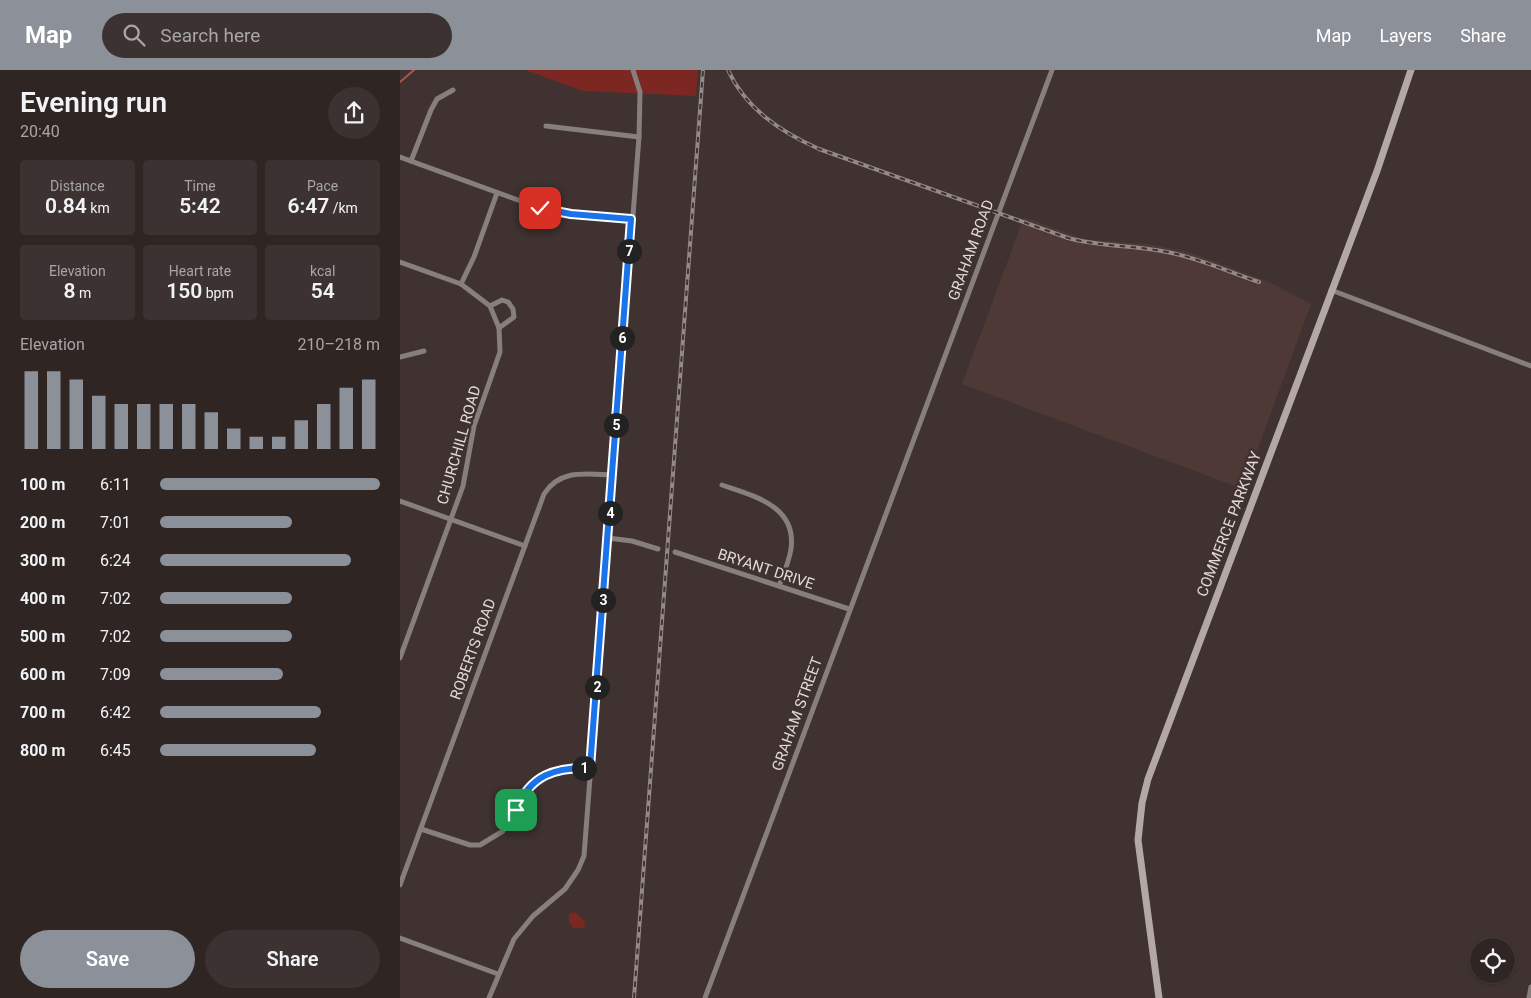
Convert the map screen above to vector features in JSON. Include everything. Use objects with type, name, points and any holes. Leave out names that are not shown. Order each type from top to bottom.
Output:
[{"type":"street","points":[[489,998],[507,951],[523,926],[565,889],[578,870],[584,856],[631,219],[639,136],[640,92],[633,70]]},
{"type":"street","name":"GRAHAM ROAD","points":[[913,440],[1052,70]]},
{"type":"street","name":"COMMERCE PARKWAY","points":[[1159,998],[1138,840],[1142,803],[1160,747],[1377,171],[1411,70]]},
{"type":"street","points":[[411,161],[437,99],[453,90]]},
{"type":"street","points":[[546,126],[639,136]]},
{"type":"street","points":[[400,158],[554,212],[631,219]]},
{"type":"street","points":[[461,284],[474,257],[497,193]]},
{"type":"street","points":[[400,262],[461,284],[490,306],[502,300],[508,302],[513,308],[514,318],[499,328]]},
{"type":"street","points":[[1331,290],[1531,366]]},
{"type":"street","name":"CHURCHILL ROAD","points":[[400,658],[466,476],[474,426],[499,358],[499,328],[490,306]]},
{"type":"street","points":[[400,357],[424,351]]},
{"type":"street","name":"GRAHAM STREET","points":[[705,998],[913,440]]},
{"type":"street","name":"ROBERTS ROAD","points":[[400,885],[544,494],[555,480],[576,474],[612,475]]},
{"type":"street","points":[[722,484],[765,500],[776,507],[785,519],[791,535],[791,550],[779,586]]},
{"type":"street","points":[[400,501],[525,546]]},
{"type":"street","points":[[608,538],[632,541],[658,549]]},
{"type":"street","name":"BRYANT DRIVE","points":[[675,552],[849,609]]},
{"type":"street","points":[[421,829],[470,845],[480,845],[502,831],[532,783],[560,769],[590,768]]},
{"type":"street","points":[[400,938],[498,974]]},
{"type":"street","points":[[1529,998],[1531,987]]},
{"type":"shaded area","points":[[525,70],[698,70],[696,96],[583,91]]},
{"type":"shaded area","points":[[1024,217],[1083,239],[1154,245],[1191,253],[1269,282],[1311,304],[1243,489],[962,384]]},
{"type":"shaded area","points":[[575,912],[585,921],[584,928],[573,928],[569,923],[569,914]]},
{"type":"waterway","points":[[400,82],[414,70]]},
{"type":"railway","points":[[634,998],[703,70]]},
{"type":"railway","points":[[728,70],[744,96],[766,118],[791,135],[819,149],[1068,238],[1179,255],[1202,261],[1259,282]]},
{"type":"route","points":[[516,810],[521,798],[532,783],[546,775],[560,769],[590,768],[631,219],[554,212],[540,208]]}]
